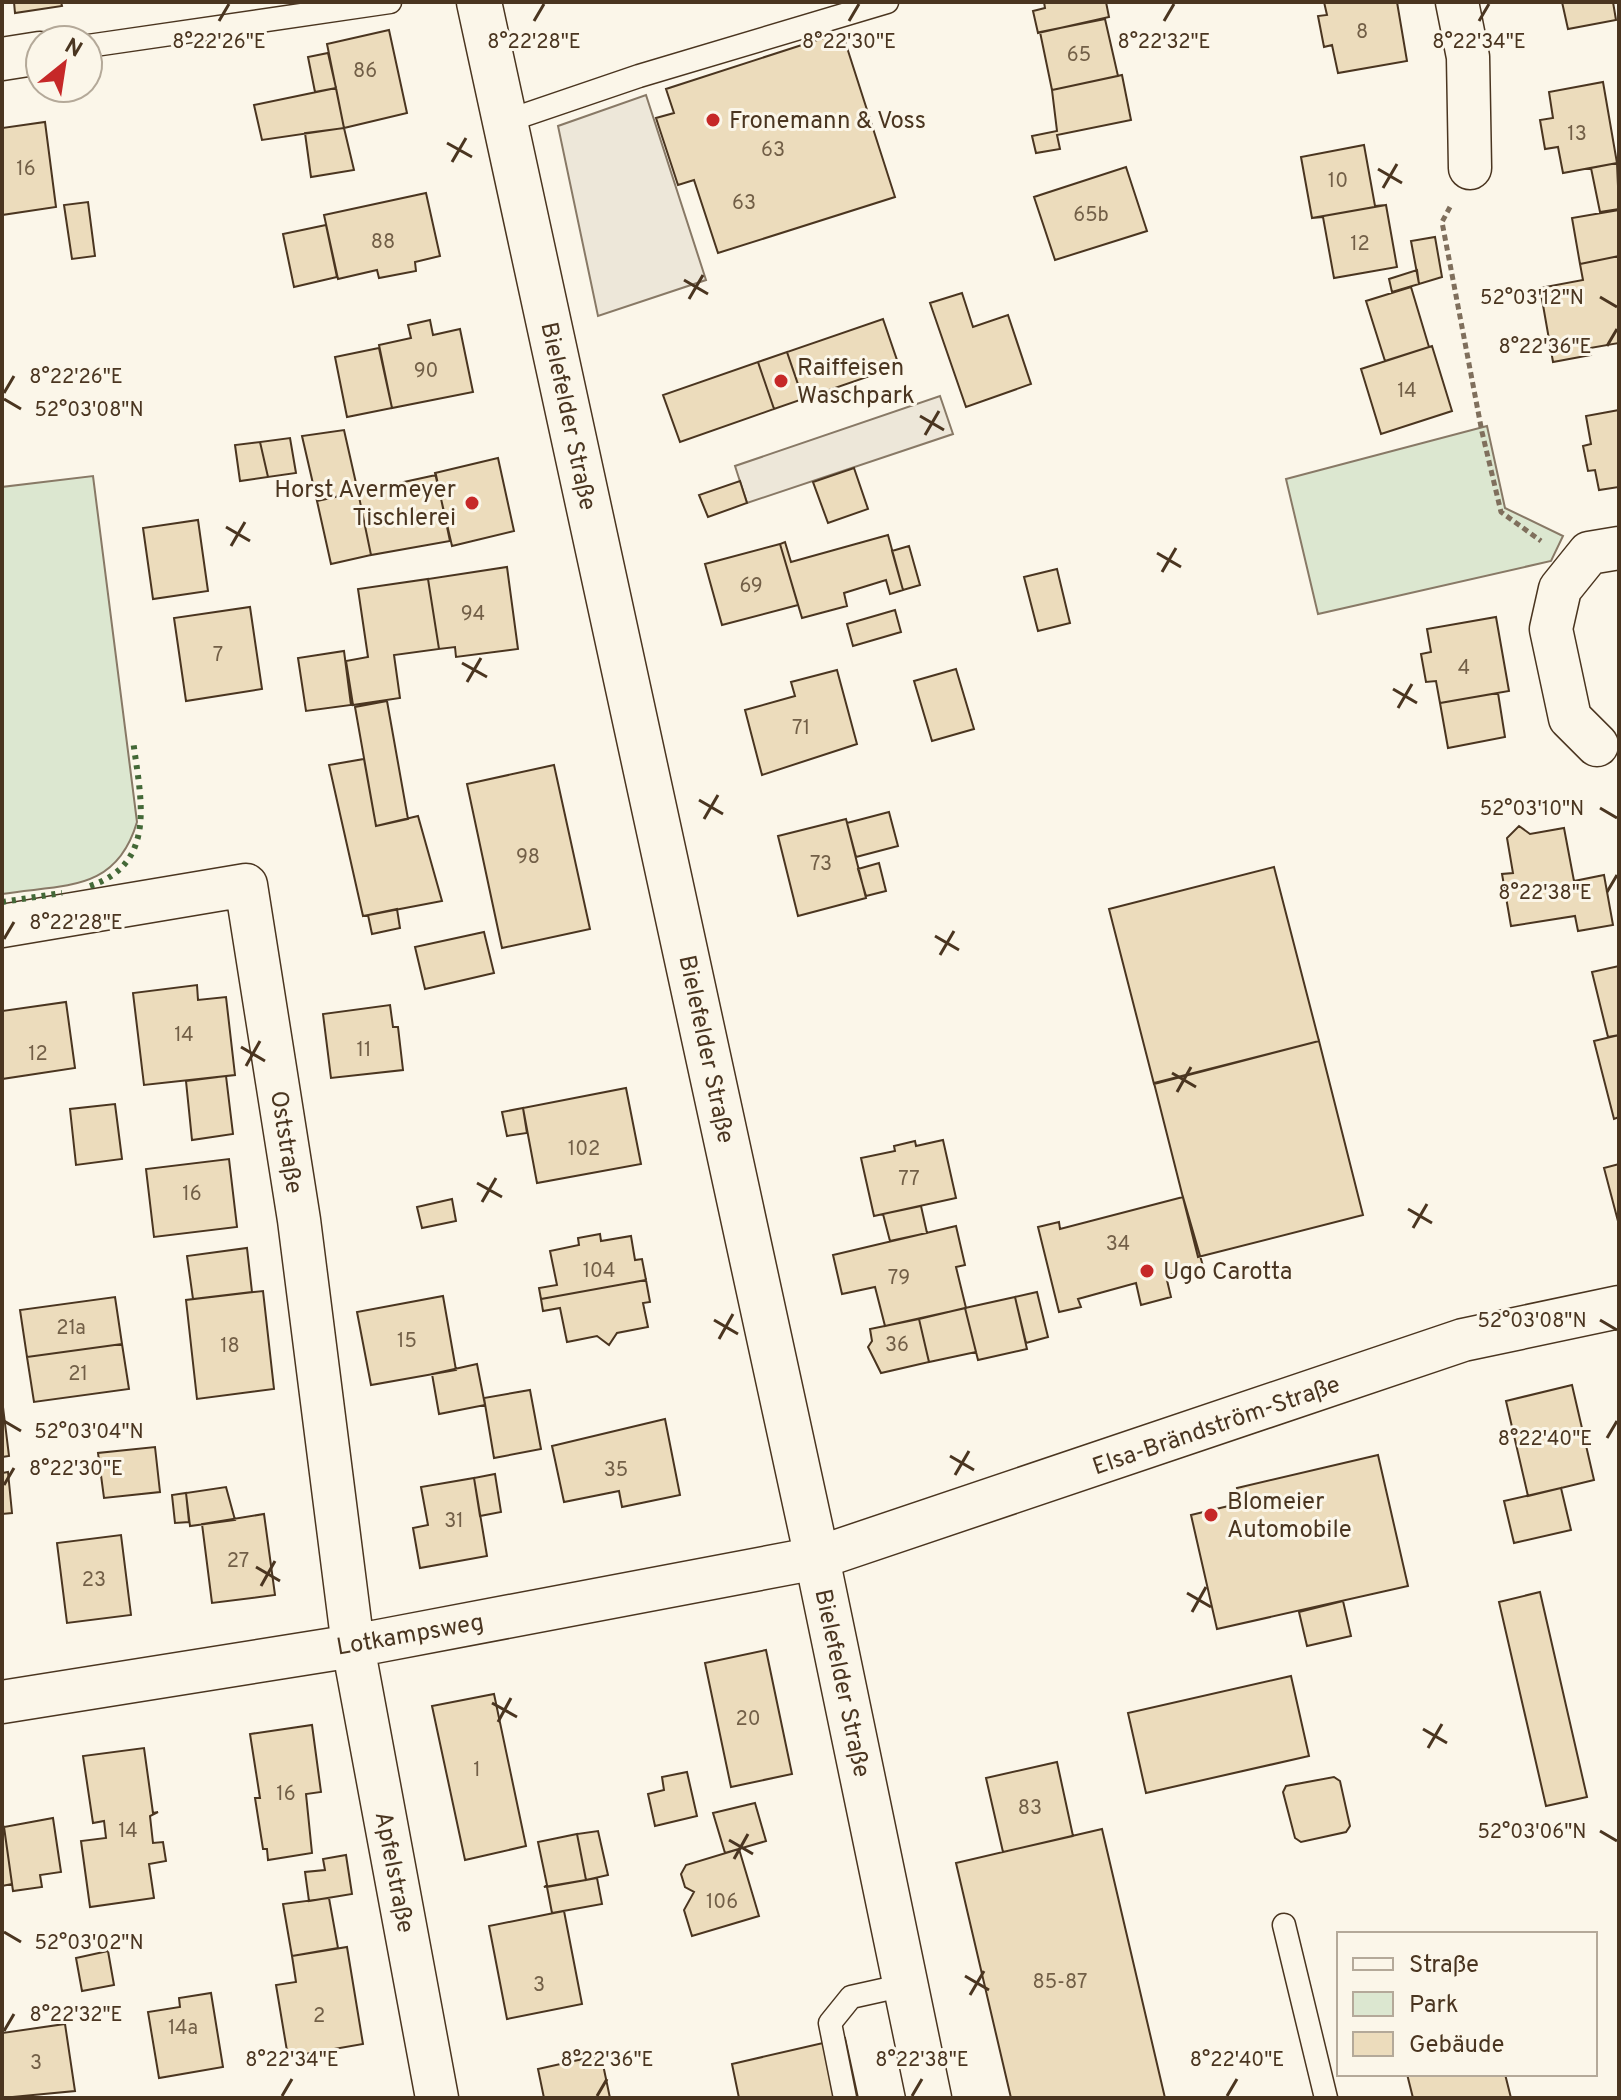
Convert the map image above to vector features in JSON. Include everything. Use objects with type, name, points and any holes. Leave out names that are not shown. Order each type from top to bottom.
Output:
[{"type":"street","name":"Bielefelder Straße","points":[[479,2],[817,1558],[929,2098]]},
{"type":"street","points":[[1457,2],[1468,57],[1470,168]]},
{"type":"street","points":[[2,59],[24,56]]},
{"type":"street","points":[[1597,745],[1570,718],[1551,629],[1560,589],[1589,553],[1619,548]]},
{"type":"street","name":"Oststraße","points":[[2,926],[246,885],[299,1220],[353,1646]]},
{"type":"street","name":"Elsa-Brändström-Straße","points":[[817,1558],[1463,1340],[1619,1307]]},
{"type":"street","name":"Lotkampsweg","points":[[2,1702],[353,1646],[817,1558]]},
{"type":"street","name":"Apfelstraße","points":[[353,1646],[437,2098]]},
{"type":"lane","points":[[104,44],[390,2]]},
{"type":"lane","points":[[504,122],[639,76],[887,2]]},
{"type":"lane","points":[[1284,1925],[1326,2098]]},
{"type":"lane","points":[[845,2098],[830,2023],[851,1997],[905,1985]]},
{"type":"path","points":[[1470,168],[1442,222],[1501,512],[1576,569]]},
{"type":"green space","points":[[1487,426],[1505,508],[1563,536],[1551,561],[1318,614],[1286,479]]},
{"type":"green space","points":[[93,476],[137,822],[128,845],[116,862],[101,873],[66,886],[2,894],[2,487]]},
{"type":"shaded area","points":[[646,95],[706,280],[598,316],[558,126]]},
{"type":"shaded area","points":[[940,396],[953,434],[747,503],[735,466]]},
{"type":"building","points":[[14,2],[61,2],[62,6],[15,13]]},
{"type":"building","points":[[1044,2],[1106,2],[1109,17],[1038,33],[1033,11],[1045,8]]},
{"type":"building","points":[[1324,2],[1397,2],[1407,61],[1338,73],[1332,45],[1324,47],[1318,16],[1327,15]]},
{"type":"building","points":[[1562,2],[1613,2],[1616,20],[1568,29]]},
{"type":"building","points":[[1105,19],[1118,76],[1052,90],[1040,32]]},
{"type":"building","points":[[389,30],[407,113],[344,128],[327,44]]},
{"type":"building","points":[[842,32],[895,197],[718,253],[694,180],[678,185],[656,118],[674,113],[666,89]]},
{"type":"building","points":[[328,53],[336,88],[315,92],[308,57]]},
{"type":"building","points":[[1122,75],[1131,120],[1057,135],[1060,149],[1036,153],[1032,136],[1057,131],[1052,90]]},
{"type":"building","points":[[1603,82],[1617,163],[1563,173],[1558,147],[1545,149],[1540,120],[1553,118],[1549,92]]},
{"type":"building","points":[[336,88],[344,128],[262,140],[254,105]]},
{"type":"building","points":[[45,122],[56,207],[2,215],[2,128]]},
{"type":"building","points":[[344,128],[354,170],[311,177],[305,133]]},
{"type":"building","points":[[1364,145],[1375,206],[1386,205],[1312,218],[1301,157]]},
{"type":"building","points":[[1617,163],[1619,209],[1600,212],[1591,168]]},
{"type":"building","points":[[1126,167],[1147,231],[1055,260],[1034,197]]},
{"type":"building","points":[[426,193],[440,256],[415,262],[416,271],[379,278],[377,270],[338,279],[324,215]]},
{"type":"building","points":[[88,202],[95,256],[72,259],[64,205]]},
{"type":"building","points":[[1386,205],[1397,267],[1334,278],[1323,217],[1312,218]]},
{"type":"building","points":[[1619,210],[1619,256],[1580,264],[1572,218]]},
{"type":"building","points":[[326,225],[337,277],[294,287],[283,234]]},
{"type":"building","points":[[1435,237],[1442,277],[1419,284],[1411,241]]},
{"type":"building","points":[[1619,256],[1619,343],[1590,348],[1591,355],[1553,362],[1540,288],[1583,280],[1580,264]]},
{"type":"building","points":[[1417,270],[1419,284],[1392,292],[1389,279]]},
{"type":"building","points":[[1411,287],[1429,347],[1385,361],[1366,301]]},
{"type":"building","points":[[962,293],[973,327],[1008,315],[1031,384],[966,407],[930,303]]},
{"type":"building","points":[[883,319],[899,366],[803,399],[787,352]]},
{"type":"building","points":[[430,320],[433,335],[460,329],[473,392],[392,408],[379,345],[411,338],[408,325]]},
{"type":"building","points":[[1432,346],[1452,411],[1381,434],[1361,369]]},
{"type":"building","points":[[379,348],[392,408],[347,417],[335,357]]},
{"type":"building","name":"Raiffeisen Waschpark","points":[[787,352],[803,399],[774,409],[758,362]]},
{"type":"building","points":[[758,362],[774,409],[680,442],[663,395]]},
{"type":"building","points":[[1619,410],[1619,487],[1599,490],[1595,470],[1588,471],[1583,446],[1591,444],[1586,416]]},
{"type":"building","points":[[344,430],[358,492],[317,501],[302,436]]},
{"type":"building","points":[[290,438],[296,473],[268,477],[260,442]]},
{"type":"building","points":[[260,442],[268,477],[240,481],[235,445]]},
{"type":"building","points":[[498,458],[514,531],[452,546],[435,473]]},
{"type":"building","points":[[854,468],[868,509],[828,523],[813,482]]},
{"type":"building","points":[[436,475],[450,541],[371,555],[358,492]]},
{"type":"building","points":[[740,481],[747,503],[708,517],[699,495]]},
{"type":"building","points":[[358,492],[371,555],[331,564],[317,501]]},
{"type":"building","points":[[198,520],[208,591],[153,599],[143,528]]},
{"type":"building","points":[[888,535],[903,590],[890,594],[886,580],[844,593],[847,606],[802,618],[780,544],[785,542],[791,562]]},
{"type":"building","points":[[780,544],[798,605],[722,625],[705,564]]},
{"type":"building","points":[[909,546],[920,585],[903,590],[892,551]]},
{"type":"building","points":[[507,567],[518,649],[456,657],[455,647],[439,649],[428,579]]},
{"type":"building","points":[[1057,569],[1070,623],[1038,631],[1024,577]]},
{"type":"building","points":[[428,579],[439,649],[394,655],[400,698],[353,705],[346,661],[368,657],[358,589]]},
{"type":"building","points":[[250,607],[262,689],[186,701],[174,618]]},
{"type":"building","points":[[895,610],[901,632],[853,646],[847,624]]},
{"type":"building","points":[[1496,617],[1509,691],[1440,703],[1436,681],[1426,682],[1421,654],[1431,652],[1427,629]]},
{"type":"building","points":[[344,651],[351,705],[306,711],[298,658]]},
{"type":"building","points":[[956,669],[974,729],[932,741],[914,681]]},
{"type":"building","points":[[837,670],[857,744],[762,775],[745,710],[795,696],[791,682]]},
{"type":"building","points":[[1498,693],[1505,737],[1448,748],[1440,703]]},
{"type":"building","points":[[387,701],[408,819],[376,826],[355,707]]},
{"type":"building","points":[[364,759],[376,826],[418,816],[442,901],[363,916],[329,765]]},
{"type":"building","points":[[554,765],[590,929],[502,948],[467,784]]},
{"type":"building","points":[[889,812],[898,846],[856,857],[847,823]]},
{"type":"building","points":[[846,819],[866,898],[798,916],[778,836]]},
{"type":"building","points":[[1519,826],[1530,834],[1564,828],[1574,881],[1604,875],[1613,925],[1578,931],[1575,916],[1511,926],[1502,874],[1513,873],[1507,838]]},
{"type":"building","points":[[879,863],[886,891],[866,896],[858,869]]},
{"type":"building","points":[[1274,867],[1319,1041],[1154,1084],[1109,909]]},
{"type":"building","points":[[397,909],[400,928],[372,934],[368,915]]},
{"type":"building","points":[[484,932],[494,973],[425,989],[415,947]]},
{"type":"building","points":[[1619,966],[1619,1035],[1608,1037],[1592,972]]},
{"type":"building","points":[[197,985],[198,1000],[226,997],[235,1075],[144,1085],[133,993]]},
{"type":"building","points":[[66,1002],[75,1068],[2,1079],[2,1011]]},
{"type":"building","points":[[390,1005],[393,1027],[398,1027],[403,1070],[331,1078],[323,1014]]},
{"type":"building","points":[[1619,1035],[1619,1117],[1614,1119],[1594,1041]]},
{"type":"building","points":[[1319,1041],[1363,1215],[1198,1257],[1154,1083]]},
{"type":"building","points":[[226,1076],[233,1134],[192,1140],[186,1081]]},
{"type":"building","points":[[626,1088],[641,1164],[537,1183],[523,1108]]},
{"type":"building","points":[[115,1104],[122,1159],[76,1165],[70,1109]]},
{"type":"building","points":[[523,1108],[527,1133],[507,1136],[502,1112]]},
{"type":"building","points":[[943,1140],[956,1198],[874,1216],[861,1158],[895,1151],[894,1146],[915,1141],[916,1146]]},
{"type":"building","points":[[229,1159],[237,1227],[154,1237],[146,1169]]},
{"type":"building","points":[[1619,1164],[1619,1225],[1604,1168]]},
{"type":"building","points":[[1183,1197],[1203,1266],[1166,1276],[1171,1297],[1141,1305],[1136,1283],[1078,1299],[1081,1307],[1059,1312],[1038,1227],[1059,1222],[1060,1229]]},
{"type":"building","points":[[452,1199],[456,1221],[422,1228],[417,1207]]},
{"type":"building","points":[[921,1206],[927,1233],[890,1241],[883,1214]]},
{"type":"building","points":[[956,1226],[965,1265],[956,1267],[966,1308],[885,1326],[875,1287],[842,1294],[833,1255]]},
{"type":"building","points":[[600,1234],[601,1241],[631,1236],[635,1260],[642,1259],[646,1280],[541,1299],[539,1288],[557,1285],[550,1251],[579,1245],[578,1238]]},
{"type":"building","points":[[247,1248],[252,1292],[193,1299],[187,1256]]},
{"type":"building","points":[[646,1280],[650,1302],[643,1303],[648,1327],[617,1333],[609,1345],[597,1336],[567,1342],[560,1308],[543,1311],[541,1299]]},
{"type":"building","points":[[263,1291],[274,1389],[197,1399],[186,1300]]},
{"type":"building","points":[[1037,1292],[1048,1337],[1026,1343],[1015,1297]]},
{"type":"building","points":[[443,1296],[456,1370],[371,1385],[357,1312]]},
{"type":"building","points":[[115,1297],[122,1344],[27,1357],[20,1310]]},
{"type":"building","points":[[1015,1297],[1027,1349],[978,1360],[965,1308]]},
{"type":"building","points":[[965,1308],[976,1352],[929,1362],[919,1319]]},
{"type":"building","points":[[919,1319],[929,1362],[881,1373],[868,1347],[872,1341],[870,1329]]},
{"type":"building","points":[[122,1344],[129,1389],[34,1402],[27,1357]]},
{"type":"building","points":[[477,1364],[485,1405],[439,1414],[432,1374]]},
{"type":"building","points":[[1572,1385],[1594,1480],[1528,1496],[1506,1401]]},
{"type":"building","points":[[530,1390],[541,1449],[494,1458],[484,1398]]},
{"type":"building","points":[[2,1399],[9,1456],[2,1457]]},
{"type":"building","points":[[665,1419],[680,1495],[622,1507],[619,1491],[564,1502],[552,1446]]},
{"type":"building","points":[[155,1447],[160,1492],[104,1498],[98,1453]]},
{"type":"building","points":[[1378,1455],[1408,1586],[1217,1629],[1191,1515],[1241,1503],[1237,1488]]},
{"type":"building","points":[[8,1472],[12,1513],[2,1514],[2,1473]]},
{"type":"building","points":[[495,1474],[501,1512],[480,1516],[474,1478]]},
{"type":"building","points":[[474,1478],[487,1556],[420,1568],[413,1528],[428,1525],[421,1487]]},
{"type":"building","points":[[226,1487],[235,1520],[190,1526],[186,1493]]},
{"type":"building","points":[[1561,1488],[1571,1530],[1514,1543],[1504,1501]]},
{"type":"building","points":[[186,1493],[189,1522],[175,1523],[172,1495]]},
{"type":"building","points":[[264,1514],[275,1595],[212,1603],[202,1524]]},
{"type":"building","points":[[121,1535],[131,1615],[67,1623],[57,1543]]},
{"type":"building","points":[[1540,1592],[1587,1797],[1546,1806],[1499,1602]]},
{"type":"building","points":[[1343,1601],[1351,1636],[1307,1646],[1299,1612]]},
{"type":"building","points":[[766,1650],[792,1774],[731,1787],[705,1663]]},
{"type":"building","points":[[1291,1676],[1309,1756],[1146,1793],[1128,1713]]},
{"type":"building","points":[[494,1694],[526,1846],[465,1860],[432,1706]]},
{"type":"building","points":[[312,1725],[321,1792],[306,1794],[312,1853],[268,1860],[267,1849],[263,1849],[255,1798],[260,1798],[250,1734]]},
{"type":"building","points":[[144,1748],[153,1813],[158,1812],[150,1816],[153,1843],[163,1842],[166,1861],[149,1864],[154,1898],[90,1907],[81,1841],[106,1838],[104,1821],[93,1823],[83,1756]]},
{"type":"building","points":[[1057,1762],[1073,1836],[1003,1852],[986,1778]]},
{"type":"building","points":[[687,1772],[697,1816],[655,1826],[648,1794],[664,1790],[662,1777]]},
{"type":"building","points":[[1334,1777],[1340,1781],[1350,1826],[1346,1832],[1301,1842],[1295,1838],[1283,1792],[1286,1786]]},
{"type":"building","points":[[755,1803],[766,1841],[725,1853],[713,1813]]},
{"type":"building","points":[[53,1818],[61,1872],[40,1875],[42,1887],[13,1891],[4,1827]]},
{"type":"building","points":[[2,1828],[12,1884],[2,1886]]},
{"type":"building","points":[[1102,1829],[1165,2098],[1011,2098],[956,1863]]},
{"type":"building","points":[[598,1831],[608,1875],[586,1880],[577,1834]]},
{"type":"building","points":[[577,1834],[586,1880],[544,1887],[547,1885],[538,1842]]},
{"type":"building","points":[[739,1849],[759,1916],[692,1936],[684,1910],[694,1892],[685,1887],[681,1874],[686,1865]]},
{"type":"building","points":[[346,1855],[352,1894],[309,1901],[305,1872],[325,1870],[323,1859]]},
{"type":"building","points":[[597,1878],[602,1904],[552,1913],[547,1887]]},
{"type":"building","points":[[329,1898],[338,1948],[292,1956],[283,1904]]},
{"type":"building","points":[[564,1911],[582,2004],[507,2019],[489,1926]]},
{"type":"building","points":[[347,1947],[363,2044],[288,2057],[276,1985],[296,1982],[292,1956]]},
{"type":"building","points":[[108,1951],[114,1985],[82,1991],[76,1958]]},
{"type":"building","points":[[211,1993],[223,2067],[159,2078],[148,2012],[180,2007],[179,1998]]},
{"type":"building","points":[[65,2024],[75,2091],[2,2098],[2,2033]]},
{"type":"building","points":[[845,2038],[858,2098],[739,2098],[732,2064]]},
{"type":"building","points":[[601,2055],[610,2098],[544,2098],[538,2069]]},
{"type":"building","points":[[1408,2076],[1506,2076],[1511,2098],[1413,2098]]},
{"type":"hedge","points":[[90,886],[112,875],[127,861],[136,844],[141,805],[133,740]]},
{"type":"hedge","points":[[2,902],[62,893]]},
{"type":"place","name":"Fronemann & Voss","points":[[713,120]]},
{"type":"place","name":"Raiffeisen Waschpark","points":[[781,381]]},
{"type":"place","name":"Horst Avermeyer Tischlerei","points":[[472,503]]},
{"type":"place","name":"Ugo Carotta","points":[[1147,1271]]},
{"type":"place","name":"Blomeier Automobile","points":[[1211,1515]]}]
